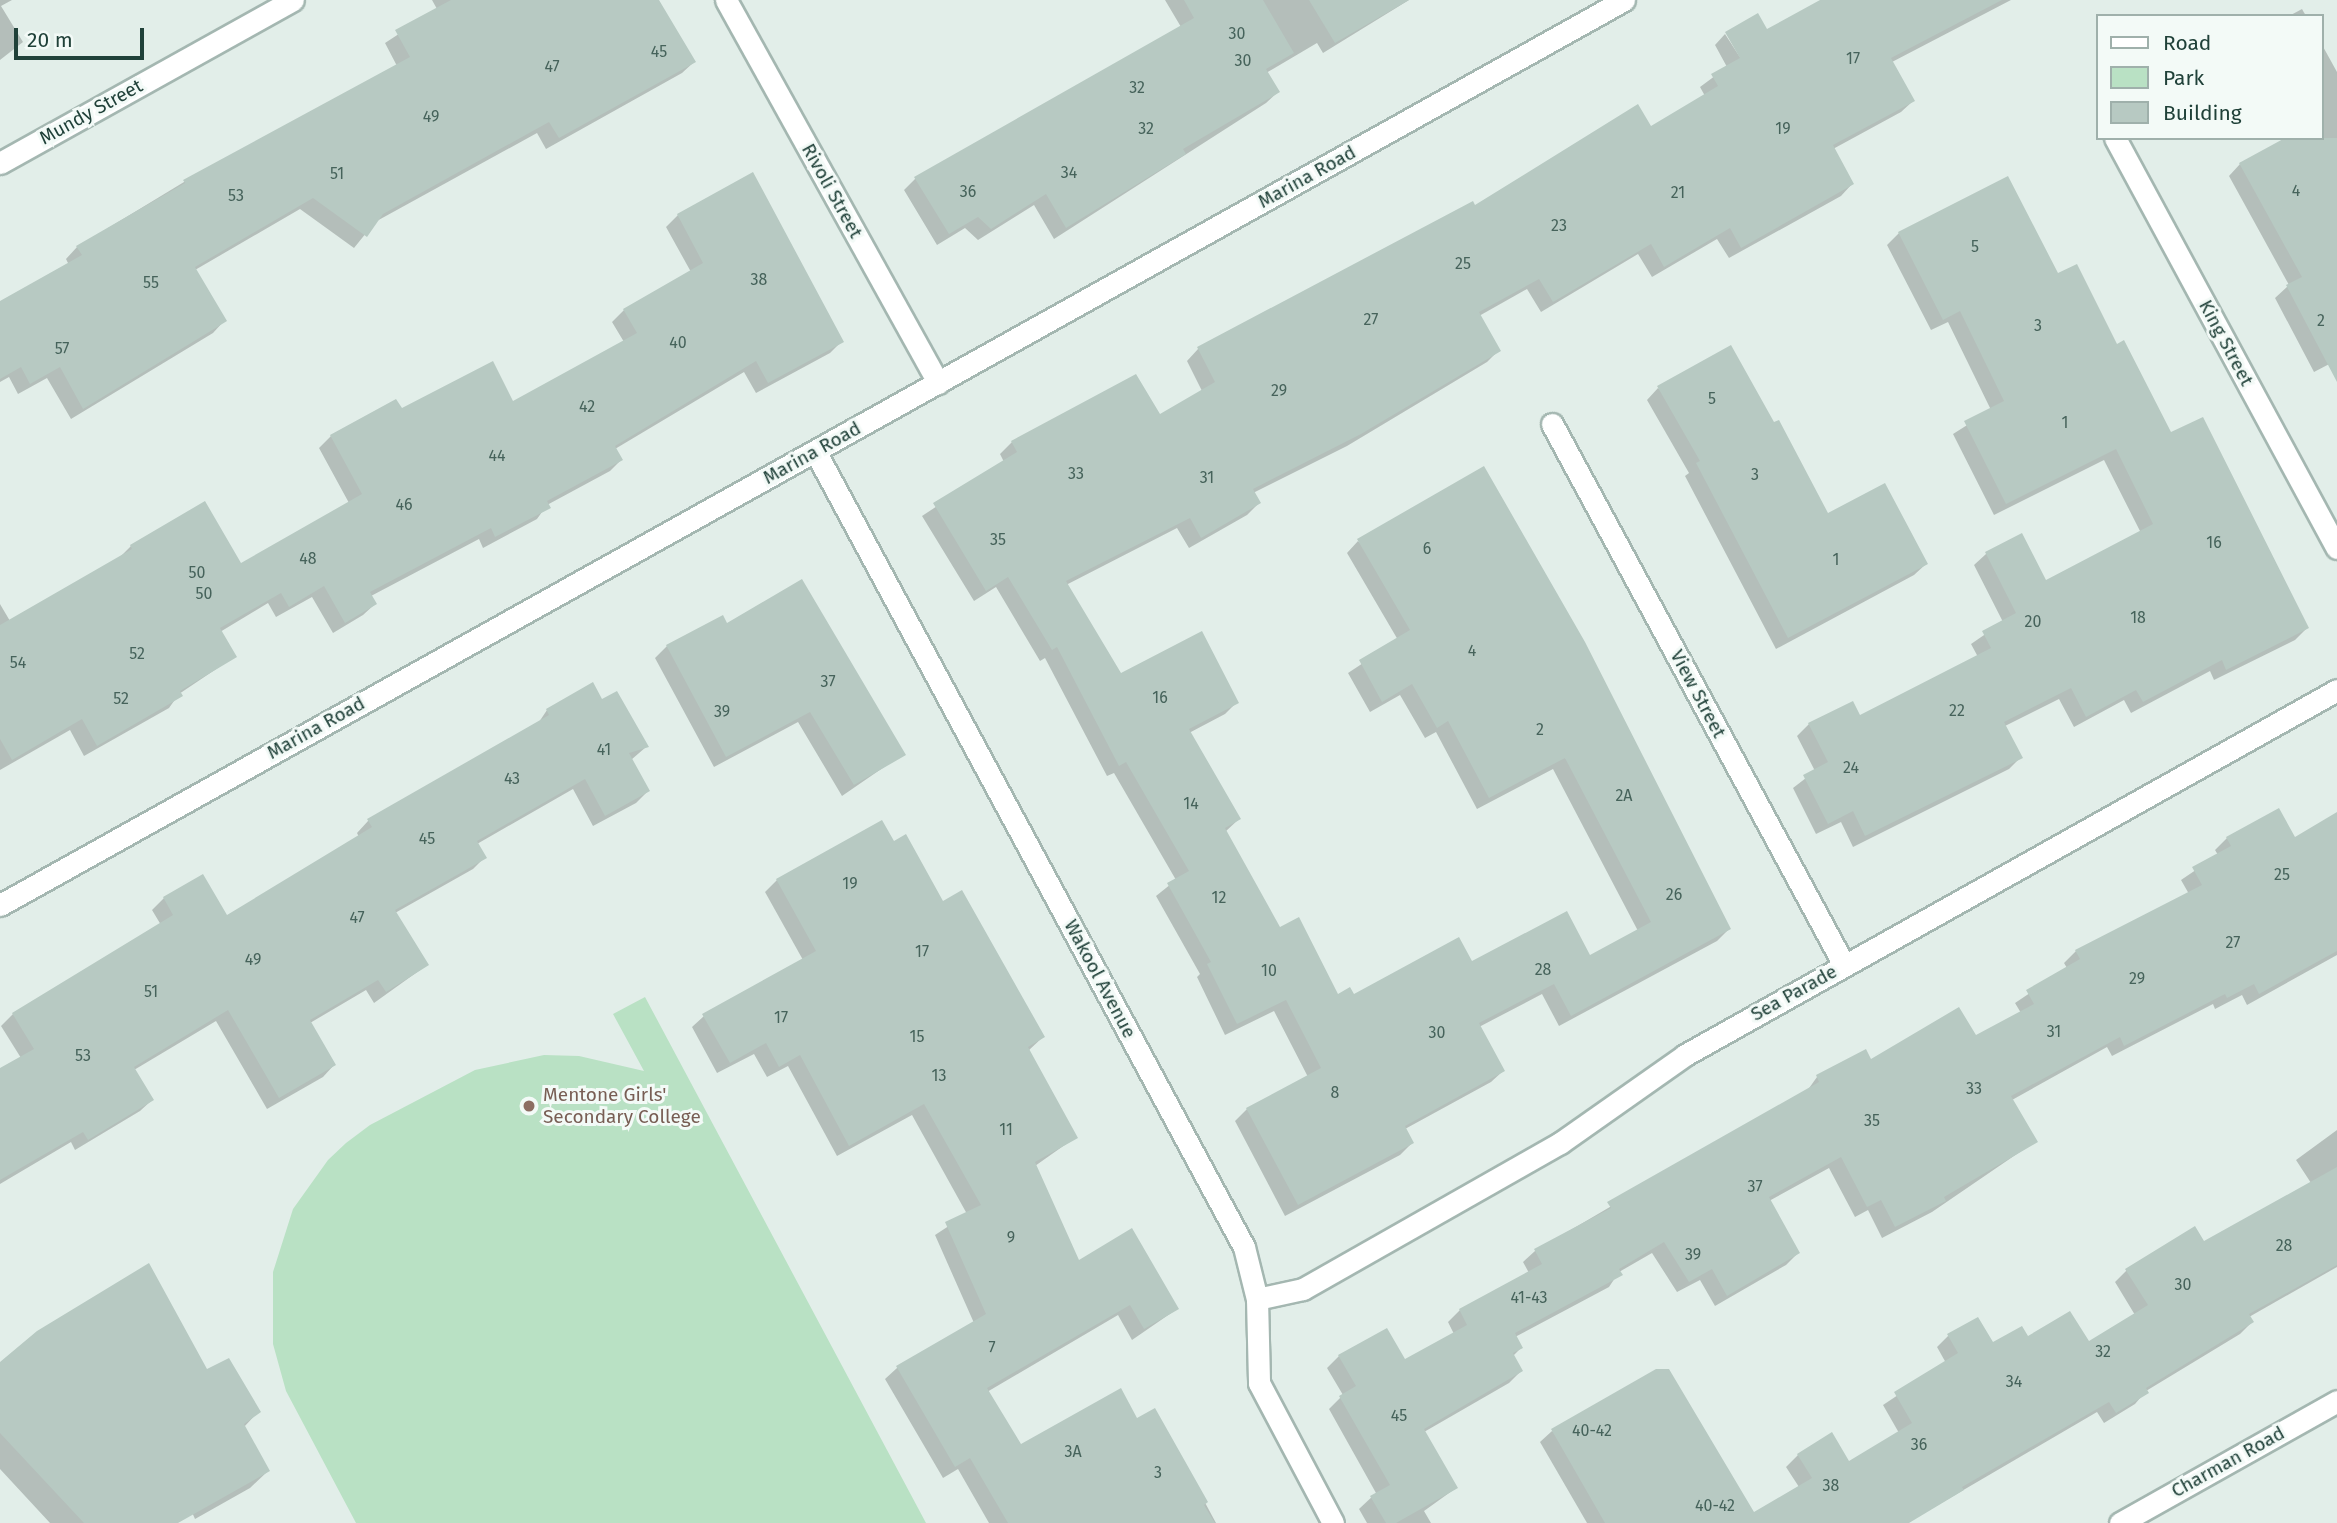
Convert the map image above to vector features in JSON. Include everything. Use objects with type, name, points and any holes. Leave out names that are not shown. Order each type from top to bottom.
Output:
[{"type":"street","name":"Mundy Street","points":[[0,163],[293,0]]},
{"type":"street","name":"Rivoli Street","points":[[726,0],[938,383]]},
{"type":"street","name":"Marina Road","points":[[0,905],[1624,0]]},
{"type":"street","name":"King Street","points":[[2116,140],[2337,548]]},
{"type":"street","name":"View Street","points":[[1552,424],[1844,965]]},
{"type":"street","name":"Wakool Avenue","points":[[815,451],[1244,1247],[1257,1299],[1259,1383],[1333,1523]]},
{"type":"street","name":"Sea Parade","points":[[1257,1299],[1303,1289],[1560,1143],[1651,1075],[2337,690]]},
{"type":"street","name":"Charman Road","points":[[2120,1523],[2337,1401]]},
{"type":"green space","name":"Mentone Girls' Secondary College","points":[[645,997],[926,1523],[356,1523],[286,1391],[273,1344],[273,1272],[293,1209],[328,1160],[346,1143],[370,1125],[475,1070],[544,1055],[579,1056],[644,1071],[613,1014]]},
{"type":"building","points":[[451,0],[659,0],[696,62],[559,138],[549,122],[383,214],[367,237],[313,198],[195,267],[227,321],[83,409],[60,367],[30,384],[21,367],[0,379],[0,301],[82,255],[76,246],[185,183],[183,180],[410,57],[395,30]]},
{"type":"building","points":[[1184,0],[1263,0],[1294,53],[1266,69],[1280,92],[1183,149],[1186,154],[1066,228],[1046,194],[991,229],[978,217],[949,234],[914,177],[1194,18]]},
{"type":"building","points":[[1309,0],[1409,0],[1335,43]]},
{"type":"building","points":[[1820,0],[2002,0],[1891,58],[1915,101],[1833,145],[1854,184],[1741,248],[1730,228],[1664,267],[1651,244],[1553,302],[1539,279],[1479,312],[1501,351],[1361,434],[1253,489],[1261,503],[1201,538],[1190,518],[1066,581],[1121,673],[1202,631],[1239,703],[1189,729],[1241,819],[1225,828],[1280,927],[1299,917],[1338,994],[1350,987],[1354,994],[1459,937],[1472,961],[1567,911],[1590,955],[1651,922],[1565,758],[1489,798],[1448,721],[1437,728],[1412,684],[1382,702],[1359,660],[1410,630],[1357,539],[1484,466],[1585,642],[1731,929],[1571,1016],[1554,984],[1479,1023],[1505,1071],[1405,1126],[1414,1143],[1298,1205],[1246,1108],[1321,1068],[1286,1000],[1237,1024],[1207,964],[1211,962],[1167,883],[1189,871],[1126,762],[1119,766],[1057,647],[1052,650],[1008,577],[986,591],[933,503],[1017,452],[1011,441],[1136,374],[1160,414],[1215,382],[1197,347],[1473,201],[1475,205],[1638,104],[1651,126],[1718,86],[1711,74],[1740,58],[1725,32],[1758,13],[1767,29]]},
{"type":"building","points":[[2337,138],[2337,382],[2286,285],[2302,277],[2239,163],[2281,140]]},
{"type":"building","points":[[753,172],[844,342],[768,383],[756,361],[615,446],[623,460],[547,501],[551,508],[495,537],[491,528],[370,592],[377,604],[345,623],[324,586],[289,607],[281,593],[220,628],[237,657],[180,691],[183,696],[97,746],[82,719],[12,760],[0,739],[0,625],[132,549],[130,545],[205,501],[241,563],[362,494],[330,435],[396,399],[402,408],[493,361],[513,401],[637,333],[623,309],[703,263],[677,214]]},
{"type":"building","points":[[2008,176],[2058,273],[2077,264],[2117,344],[2124,340],[2171,432],[2203,417],[2309,628],[2226,670],[2222,660],[2143,702],[2136,690],[2086,717],[2071,688],[2004,722],[2023,758],[1865,836],[1853,811],[1828,824],[1803,775],[1828,762],[1808,723],[1853,701],[1860,715],[1991,648],[1982,631],[2016,613],[1985,552],[2022,533],[2046,580],[2153,524],[2116,449],[2006,504],[1964,421],[2004,401],[1960,311],[1943,320],[1898,232]]},
{"type":"building","points":[[1731,345],[1774,422],[1779,420],[1828,513],[1885,483],[1928,564],[1788,638],[1696,463],[1700,461],[1657,386]]},
{"type":"building","points":[[802,579],[906,755],[854,785],[810,712],[726,757],[666,645],[723,615],[727,623]]},
{"type":"building","points":[[593,682],[602,699],[617,691],[649,747],[629,753],[650,791],[605,816],[585,779],[477,841],[487,858],[395,910],[429,965],[386,992],[378,980],[310,1020],[336,1065],[279,1098],[228,1010],[134,1067],[154,1100],[88,1140],[83,1132],[0,1180],[0,1068],[34,1049],[12,1013],[173,915],[163,897],[203,874],[227,915],[372,827],[367,819],[549,715],[546,709]]},
{"type":"building","points":[[2279,808],[2295,837],[2337,812],[2337,951],[2259,994],[2254,984],[2227,998],[2225,994],[2124,1046],[2120,1037],[2011,1096],[2038,1142],[1944,1197],[1946,1201],[1895,1227],[1881,1200],[1867,1207],[1841,1157],[1769,1197],[1800,1253],[1727,1296],[1712,1269],[1689,1282],[1664,1242],[1619,1269],[1623,1275],[1515,1333],[1523,1348],[1513,1353],[1523,1371],[1424,1429],[1458,1488],[1396,1523],[1386,1523],[1370,1496],[1390,1485],[1339,1396],[1356,1386],[1338,1355],[1387,1328],[1405,1359],[1467,1325],[1459,1309],[1542,1264],[1534,1249],[1611,1208],[1607,1202],[1819,1082],[1816,1075],[1866,1049],[1871,1059],[1959,1007],[1976,1035],[2034,1004],[2026,990],[2080,959],[2075,950],[2202,885],[2192,867],[2231,846],[2226,837]]},
{"type":"building","points":[[882,820],[894,841],[906,834],[943,901],[962,890],[1045,1037],[1028,1047],[1078,1138],[1035,1162],[1079,1260],[1132,1228],[1179,1309],[1144,1329],[1130,1305],[987,1388],[1021,1444],[1121,1388],[1137,1418],[1155,1408],[1208,1502],[1204,1505],[1215,1523],[1008,1523],[970,1458],[955,1467],[896,1366],[986,1314],[945,1222],[981,1205],[924,1104],[849,1146],[800,1055],[779,1067],[766,1043],[730,1063],[702,1014],[816,951],[776,879]]},
{"type":"building","points":[[2337,1167],[2337,1265],[2249,1314],[2254,1322],[2146,1388],[2149,1393],[2116,1413],[2109,1402],[1962,1487],[1964,1490],[1909,1523],[1605,1523],[1551,1429],[1656,1369],[1669,1369],[1754,1512],[1812,1478],[1797,1454],[1832,1432],[1849,1461],[1912,1423],[1894,1392],[1958,1353],[1947,1334],[1978,1317],[1993,1342],[2022,1326],[2028,1336],[2070,1311],[2089,1341],[2148,1305],[2125,1269],[2195,1226],[2204,1241]]},
{"type":"building","points":[[149,1263],[207,1369],[229,1358],[261,1412],[244,1424],[270,1471],[178,1523],[84,1523],[0,1433],[0,1362],[37,1331]]},
{"type":"place","name":"Mentone Girls' Secondary College","points":[[529,1106]]}]
